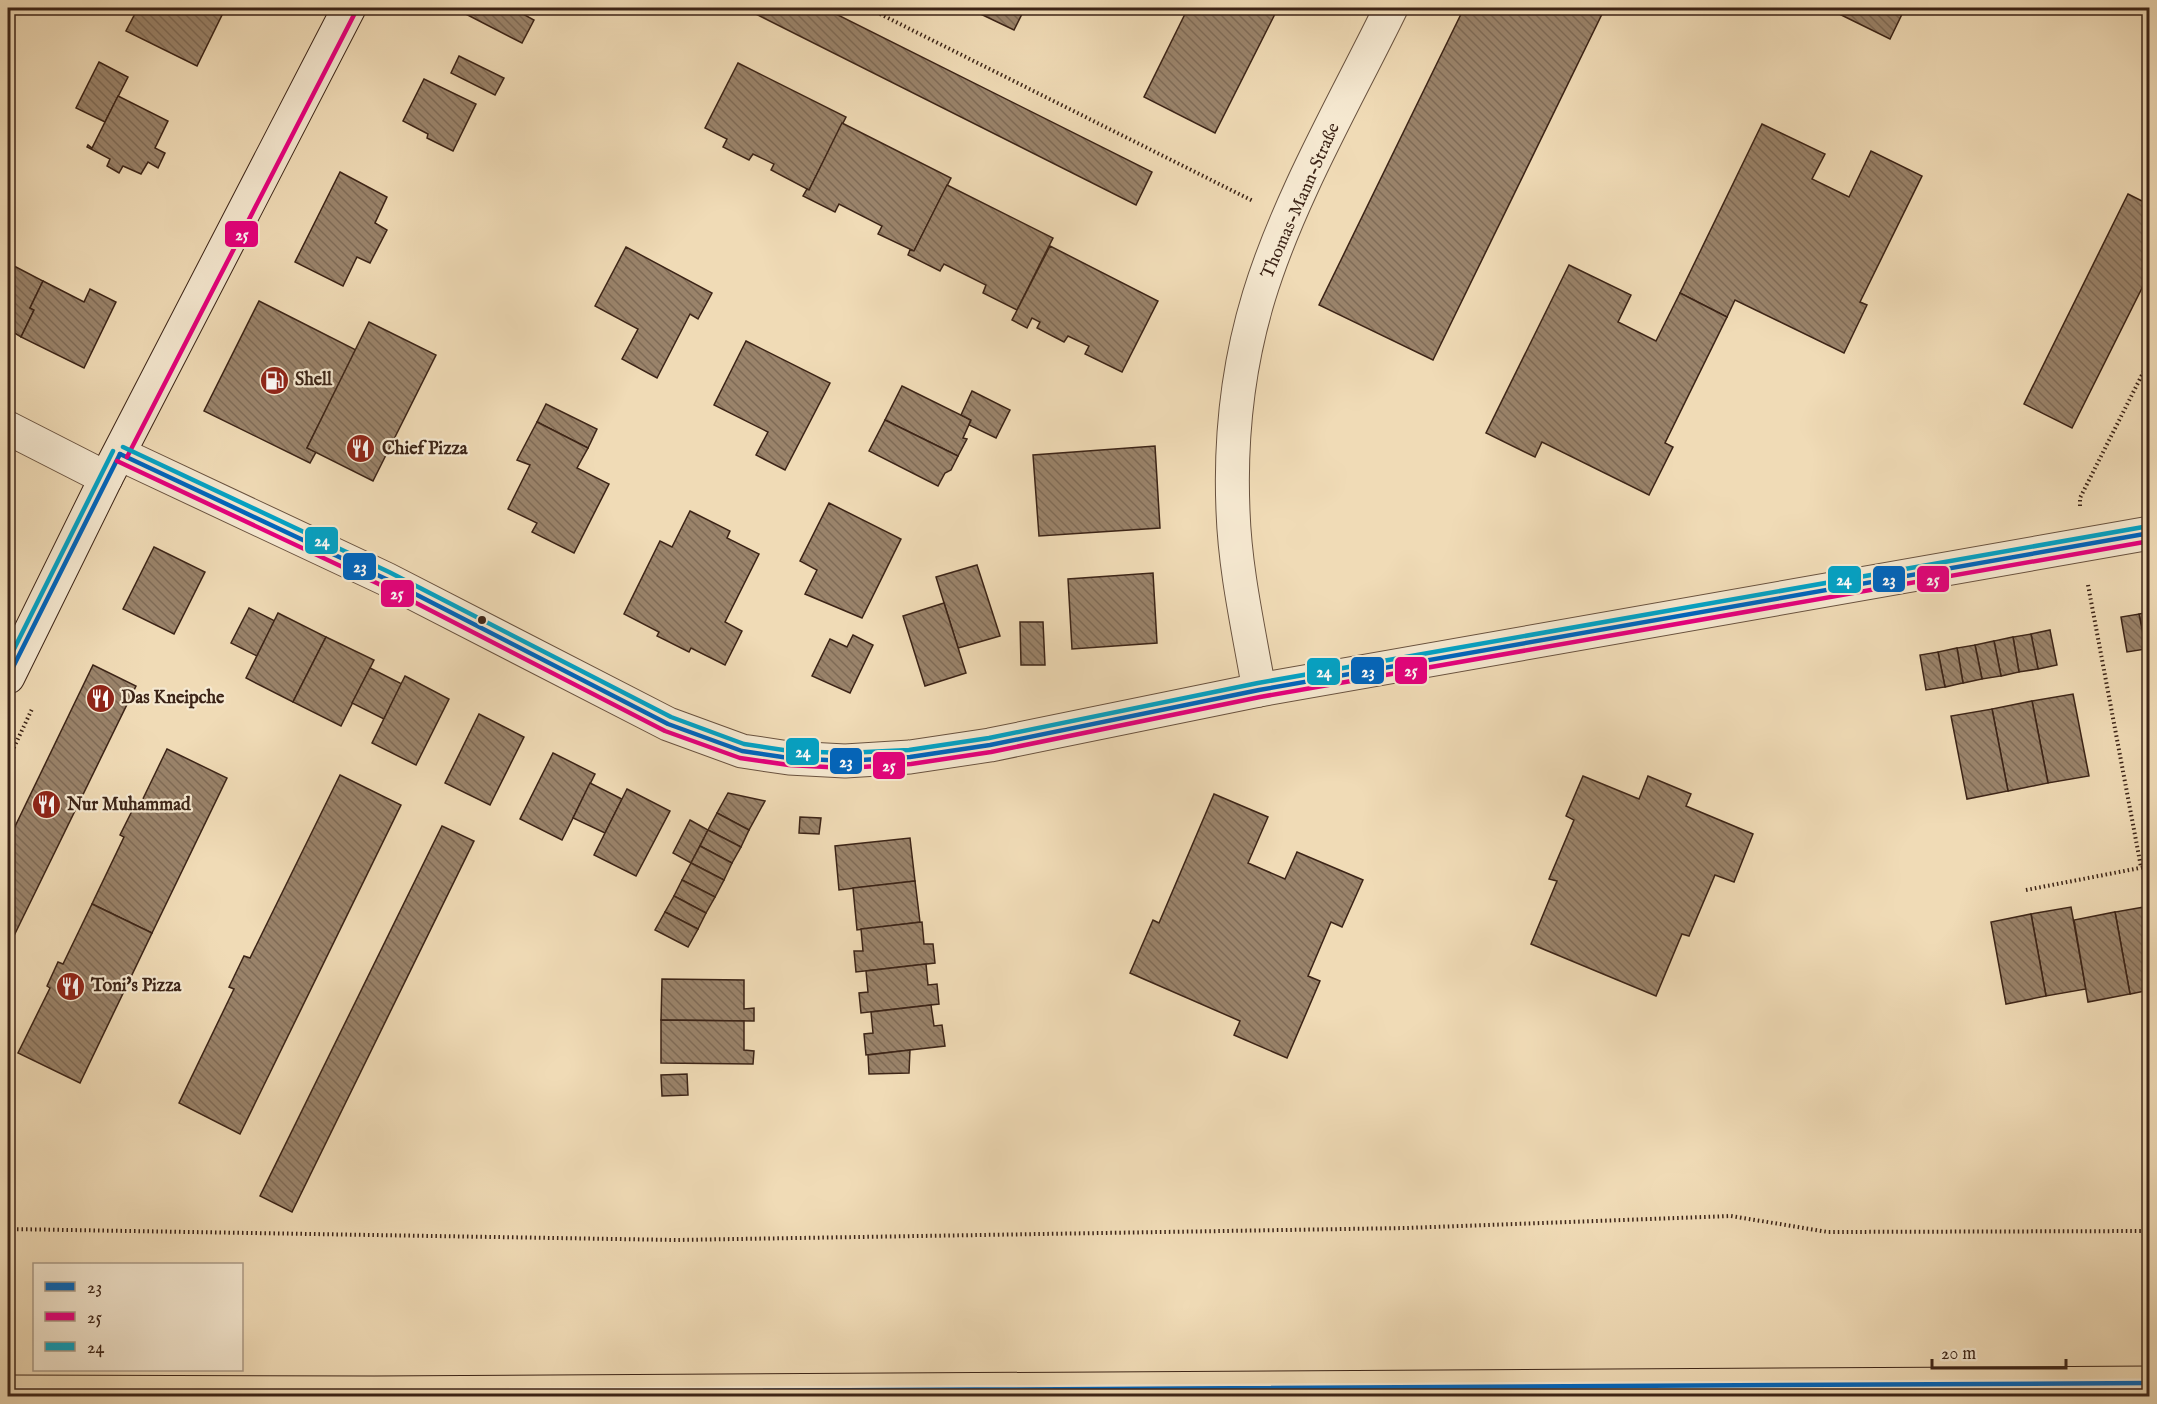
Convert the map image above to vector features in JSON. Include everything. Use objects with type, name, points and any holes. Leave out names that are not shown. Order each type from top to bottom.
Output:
[{"type":"highway","points":[[8,1392],[398,1393],[2150,1383]]},
{"type":"street","points":[[8,677],[113,466],[348,8]]},
{"type":"street","name":"Thomas-Mann-Straße","points":[[1259,690],[1236,555],[1233,511],[1234,429],[1247,342],[1260,295],[1288,219],[1391,8]]},
{"type":"street","points":[[8,428],[113,466],[386,579],[634,709],[742,751],[789,758],[845,761],[910,757],[990,745],[1259,690],[2150,533]]},
{"type":"path","points":[[868,8],[1288,219]]},
{"type":"path","points":[[2141,867],[2081,546],[2080,498],[2150,358]]},
{"type":"path","points":[[2026,890],[2150,866]]},
{"type":"path","points":[[8,1229],[676,1240],[1406,1228],[1731,1216],[1828,1232],[2150,1231]]},
{"type":"building","points":[[138,8],[207,8],[222,15],[197,66],[126,31]]},
{"type":"building","points":[[460,8],[524,8],[521,13],[534,20],[522,43],[458,10]]},
{"type":"building","points":[[744,8],[824,8],[1152,172],[1136,205]]},
{"type":"building","points":[[968,8],[1025,8],[1014,30]]},
{"type":"building","points":[[1188,8],[1278,8],[1215,133],[1144,97]]},
{"type":"building","points":[[1464,8],[1605,8],[1433,360],[1319,305]]},
{"type":"building","points":[[1827,8],[1905,8],[1890,39]]},
{"type":"building","points":[[459,56],[504,78],[495,95],[451,73]]},
{"type":"building","points":[[99,62],[128,77],[105,122],[76,108]]},
{"type":"building","points":[[738,63],[846,117],[809,190],[771,170],[774,164],[753,154],[749,160],[723,147],[727,139],[705,128]]},
{"type":"building","points":[[424,79],[476,104],[453,151],[427,138],[428,134],[403,121]]},
{"type":"building","points":[[118,96],[168,121],[155,148],[165,153],[158,168],[148,162],[141,174],[123,166],[119,173],[107,166],[110,159],[87,147],[88,145],[92,148]]},
{"type":"building","points":[[842,123],[951,178],[914,251],[878,234],[882,226],[839,204],[835,212],[803,196],[807,189],[809,190]]},
{"type":"building","points":[[1762,124],[1825,154],[1812,179],[1849,197],[1871,151],[1922,176],[1860,302],[1867,305],[1844,353],[1735,300],[1727,317],[1680,293]]},
{"type":"building","points":[[340,172],[387,197],[375,223],[387,230],[370,263],[357,257],[343,286],[295,262]]},
{"type":"building","points":[[947,185],[1053,238],[1017,310],[983,293],[986,285],[944,264],[940,271],[908,255],[910,250],[914,251]]},
{"type":"building","points":[[2128,194],[2150,205],[2150,272],[2072,428],[2024,404]]},
{"type":"building","points":[[1050,246],[1158,301],[1122,372],[1085,354],[1089,346],[1068,336],[1064,342],[1037,328],[1040,322],[1032,318],[1027,328],[1012,320]]},
{"type":"building","points":[[626,247],[712,293],[698,319],[690,314],[657,378],[622,359],[638,329],[595,306]]},
{"type":"building","points":[[1569,265],[1631,295],[1618,322],[1656,341],[1680,293],[1727,317],[1665,443],[1673,447],[1649,495],[1542,442],[1535,457],[1486,433]]},
{"type":"building","points":[[14,266],[43,281],[30,308],[34,310],[21,337],[8,329],[8,280]]},
{"type":"building","points":[[43,281],[84,302],[90,289],[116,302],[84,368],[21,337],[34,310],[30,308]]},
{"type":"building","points":[[259,301],[356,350],[307,448],[316,452],[310,463],[204,411]]},
{"type":"building","points":[[369,322],[436,355],[373,481],[307,448]]},
{"type":"building","points":[[746,341],[830,383],[785,470],[756,455],[768,432],[714,405]]},
{"type":"building","points":[[902,386],[971,420],[963,438],[967,439],[958,456],[885,420]]},
{"type":"building","points":[[972,391],[1010,410],[996,438],[969,425],[971,420],[961,415]]},
{"type":"building","points":[[546,404],[597,429],[588,448],[537,422]]},
{"type":"building","points":[[885,420],[958,456],[951,470],[945,473],[938,486],[869,451]]},
{"type":"building","points":[[537,422],[588,448],[577,468],[609,484],[574,553],[532,532],[537,523],[508,509],[530,465],[517,460]]},
{"type":"building","points":[[1155,446],[1160,528],[1039,536],[1033,455]]},
{"type":"building","points":[[829,503],[901,539],[862,618],[805,594],[817,570],[800,561]]},
{"type":"building","points":[[690,511],[730,531],[727,538],[759,554],[725,622],[742,631],[725,665],[691,648],[689,652],[657,636],[659,632],[624,614],[660,541],[672,547]]},
{"type":"building","points":[[154,547],[205,572],[174,634],[123,609]]},
{"type":"building","points":[[977,565],[1000,636],[958,648],[936,577]]},
{"type":"building","points":[[1153,573],[1157,643],[1072,649],[1068,579]]},
{"type":"building","points":[[944,603],[966,673],[925,686],[903,616]]},
{"type":"building","points":[[249,608],[275,621],[257,656],[231,643]]},
{"type":"building","points":[[2150,612],[2150,648],[2146,649],[2139,614]]},
{"type":"building","points":[[278,613],[326,637],[293,702],[246,678]]},
{"type":"building","points":[[2139,614],[2146,649],[2127,652],[2121,617]]},
{"type":"building","points":[[1020,622],[1043,622],[1045,665],[1021,665]]},
{"type":"building","points":[[2050,630],[2057,665],[2038,669],[2031,634]]},
{"type":"building","points":[[2031,634],[2038,669],[2019,672],[2013,637]]},
{"type":"building","points":[[853,635],[873,645],[850,693],[812,676],[830,639],[847,647]]},
{"type":"building","points":[[326,637],[374,660],[341,726],[293,702]]},
{"type":"building","points":[[2013,637],[2019,672],[2001,676],[1994,641]]},
{"type":"building","points":[[1994,641],[2001,676],[1982,679],[1975,645]]},
{"type":"building","points":[[1975,645],[1982,679],[1963,683],[1957,648]]},
{"type":"building","points":[[1957,648],[1963,683],[1945,687],[1938,652]]},
{"type":"building","points":[[1938,652],[1945,687],[1926,690],[1920,655]]},
{"type":"building","points":[[93,665],[136,686],[8,948],[8,841]]},
{"type":"building","points":[[370,668],[402,684],[384,719],[352,703]]},
{"type":"building","points":[[405,676],[449,699],[416,765],[372,743]]},
{"type":"building","points":[[2073,694],[2089,776],[2048,783],[2032,701]]},
{"type":"building","points":[[2032,701],[2048,783],[2008,791],[1992,709]]},
{"type":"building","points":[[1992,709],[2008,791],[1967,799],[1951,716]]},
{"type":"building","points":[[479,714],[524,737],[490,805],[445,783]]},
{"type":"building","points":[[167,749],[227,778],[152,933],[92,904],[124,837],[120,835],[134,807],[138,809]]},
{"type":"building","points":[[553,753],[595,774],[562,840],[520,819]]},
{"type":"building","points":[[340,775],[401,805],[240,1134],[179,1103],[234,989],[229,987],[244,956],[250,958]]},
{"type":"building","points":[[1583,776],[1639,799],[1648,776],[1691,794],[1686,806],[1753,834],[1734,882],[1715,875],[1689,936],[1682,934],[1656,996],[1531,944],[1557,881],[1549,879],[1574,820],[1566,816]]},
{"type":"building","points":[[590,783],[622,799],[605,833],[573,818]]},
{"type":"building","points":[[627,789],[670,811],[636,876],[594,855]]},
{"type":"building","points":[[728,793],[765,801],[749,830],[717,813]]},
{"type":"building","points":[[1214,794],[1268,817],[1248,863],[1285,879],[1297,852],[1363,880],[1342,927],[1331,922],[1308,976],[1320,981],[1287,1058],[1234,1035],[1240,1021],[1130,973],[1153,920],[1159,923]]},
{"type":"building","points":[[717,813],[749,830],[741,847],[708,830]]},
{"type":"building","points":[[800,817],[821,818],[819,834],[799,833]]},
{"type":"building","points":[[690,820],[708,830],[691,863],[673,853]]},
{"type":"building","points":[[442,826],[474,841],[292,1212],[260,1196]]},
{"type":"building","points":[[708,830],[741,847],[732,863],[700,846]]},
{"type":"building","points":[[910,838],[915,881],[839,890],[835,846]]},
{"type":"building","points":[[700,846],[732,863],[724,880],[691,863]]},
{"type":"building","points":[[691,863],[724,880],[715,897],[682,880]]},
{"type":"building","points":[[682,880],[715,897],[706,913],[674,896]]},
{"type":"building","points":[[915,881],[920,922],[857,930],[853,888]]},
{"type":"building","points":[[674,896],[706,913],[698,929],[665,912]]},
{"type":"building","points":[[92,904],[152,933],[80,1083],[18,1053],[50,988],[47,986],[58,962],[63,964]]},
{"type":"building","points":[[2150,906],[2150,990],[2130,994],[2115,912]]},
{"type":"building","points":[[2071,907],[2086,989],[2046,996],[2031,914]]},
{"type":"building","points":[[665,912],[698,929],[688,947],[655,930]]},
{"type":"building","points":[[2115,912],[2130,994],[2088,1002],[2074,920]]},
{"type":"building","points":[[2031,914],[2046,996],[2006,1004],[1991,922]]},
{"type":"building","points":[[922,922],[924,944],[933,944],[935,963],[856,972],[854,951],[863,951],[861,929]]},
{"type":"building","points":[[926,964],[928,985],[937,984],[939,1004],[861,1013],[859,993],[868,992],[866,971]]},
{"type":"building","points":[[662,979],[744,980],[744,1009],[754,1008],[754,1021],[661,1020]]},
{"type":"building","points":[[931,1005],[934,1026],[942,1025],[945,1046],[866,1055],[864,1034],[873,1033],[871,1012]]},
{"type":"building","points":[[661,1020],[744,1021],[744,1050],[754,1051],[753,1064],[661,1063]]},
{"type":"building","points":[[910,1050],[909,1073],[869,1074],[868,1055]]},
{"type":"building","points":[[687,1074],[688,1095],[662,1096],[661,1075]]},
{"type":"transit line","name":"25","points":[[127,457],[356,11]]},
{"type":"transit line","name":"24","points":[[123,447],[389,572],[671,717],[744,744],[790,751],[845,753],[909,750],[989,738],[1258,683],[2149,526]]},
{"type":"transit line","name":"24","points":[[8,661],[113,451]]},
{"type":"transit line","name":"23","points":[[120,454],[386,579],[668,724],[742,751],[789,758],[845,761],[910,757],[990,745],[1259,690],[2150,533]]},
{"type":"transit line","name":"23","points":[[8,677],[120,454]]},
{"type":"transit line","name":"25","points":[[117,461],[383,586],[665,731],[740,758],[789,765],[845,768],[911,764],[991,752],[1260,697],[2150,541]]},
{"type":"transit line","name":"23","points":[[8,1392],[374,1393],[2150,1383]]},
{"type":"transit line","name":"25","points":[[1084,1396],[2150,1391]]},
{"type":"place","name":"Shell","points":[[274,380]]},
{"type":"place","name":"Chief Pizza","points":[[361,449]]},
{"type":"place","name":"Das Kneipche","points":[[100,698]]},
{"type":"place","name":"Nur Muhammad","points":[[46,805]]},
{"type":"place","name":"Toni's Pizza","points":[[70,986]]}]
